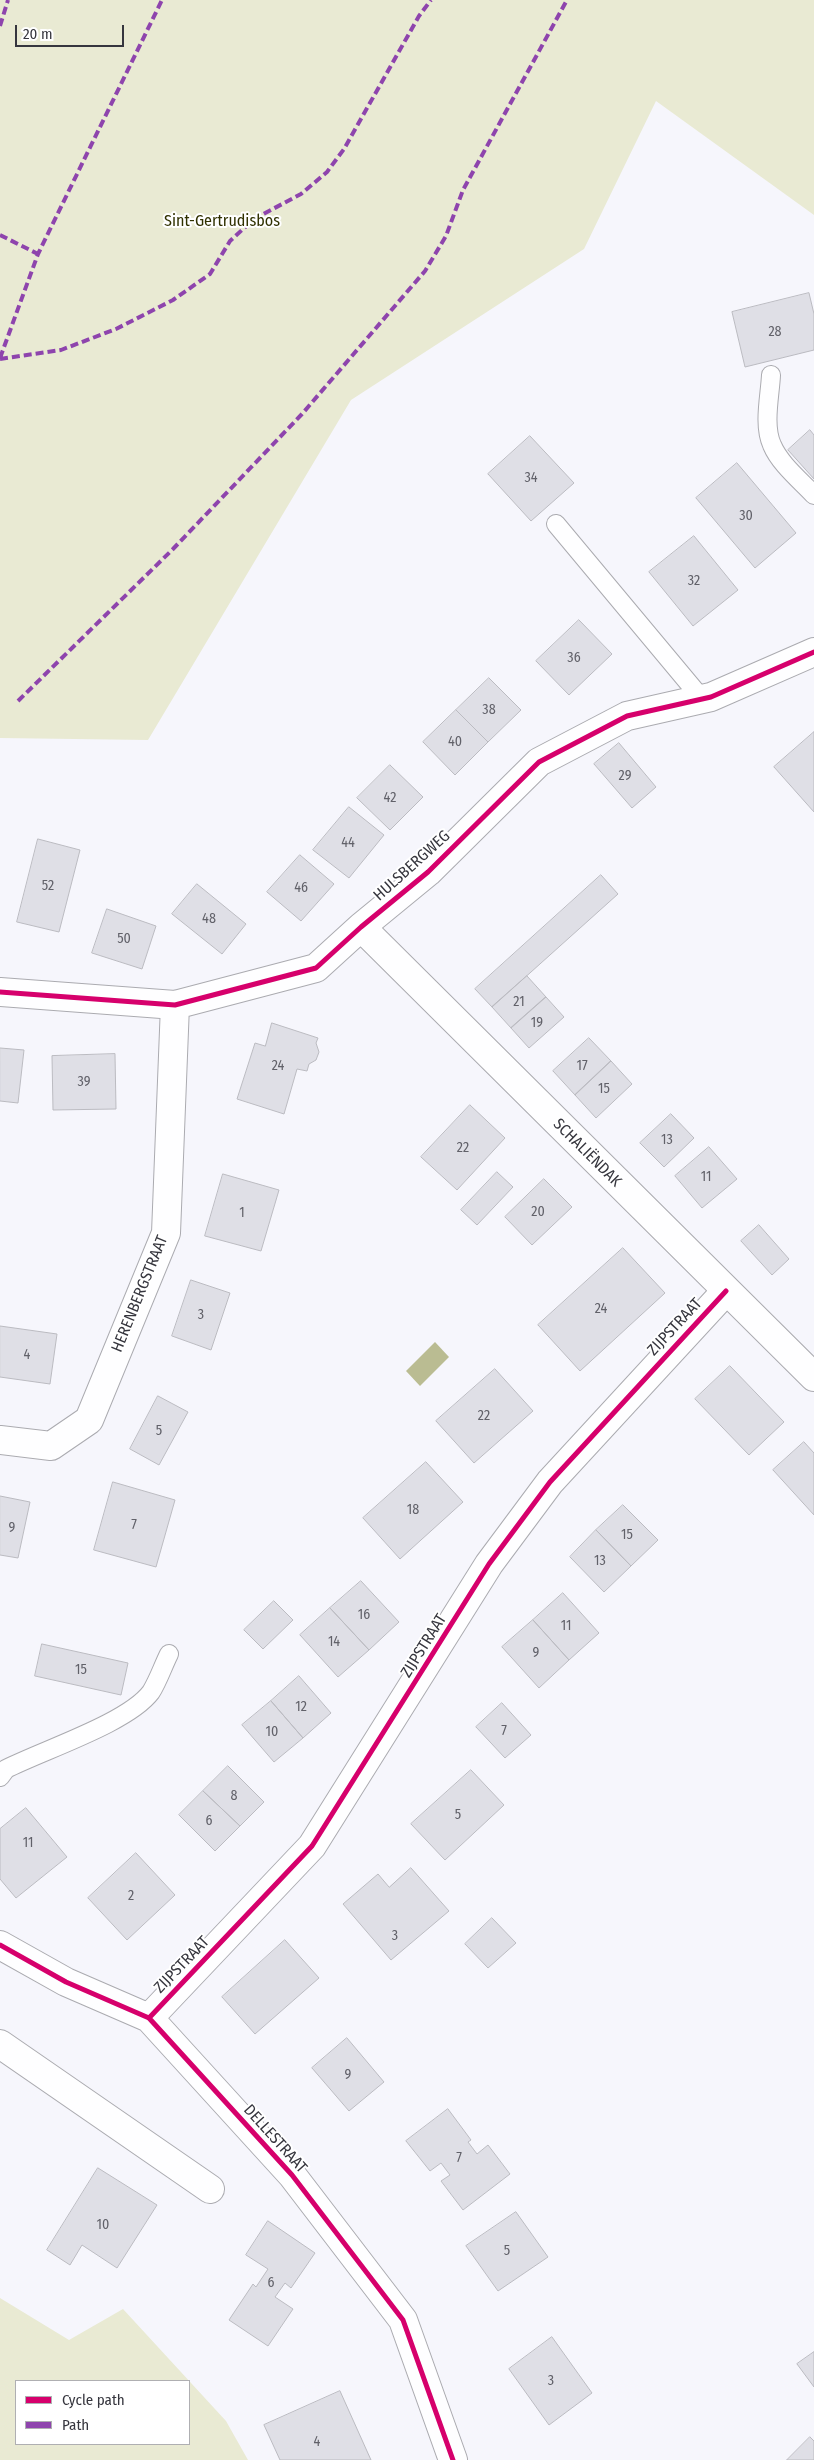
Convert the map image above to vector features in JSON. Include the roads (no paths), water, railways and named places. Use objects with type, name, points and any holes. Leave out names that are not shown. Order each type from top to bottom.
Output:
[{"type":"street","name":"HULSBERGWEG","points":[[0,992],[175,1005],[316,968],[361,927],[428,872],[539,762],[627,716],[702,699],[814,652]]},
{"type":"street","name":"SCHALIËNDAK","points":[[361,927],[814,1377]]},
{"type":"street","name":"HERENBERGSTRAAT","points":[[0,1440],[51,1446],[89,1420],[166,1233],[175,1005]]},
{"type":"street","name":"ZIJPSTRAAT","points":[[149,2018],[312,1846],[490,1564],[550,1482],[726,1291]]},
{"type":"street","name":"DELLESTRAAT","points":[[0,1945],[66,1982],[149,2018],[292,2176],[403,2320],[453,2460]]},
{"type":"street","points":[[0,2044],[210,2189]]},
{"type":"lane","points":[[771,375],[768,427],[772,444],[789,468],[814,495]]},
{"type":"lane","points":[[556,524],[702,699]]},
{"type":"lane","points":[[0,1777],[6,1769],[101,1726],[134,1708],[151,1692],[169,1654]]},
{"type":"park label","name":"Sint-Gertrudisbos","points":[[222,222]]}]
